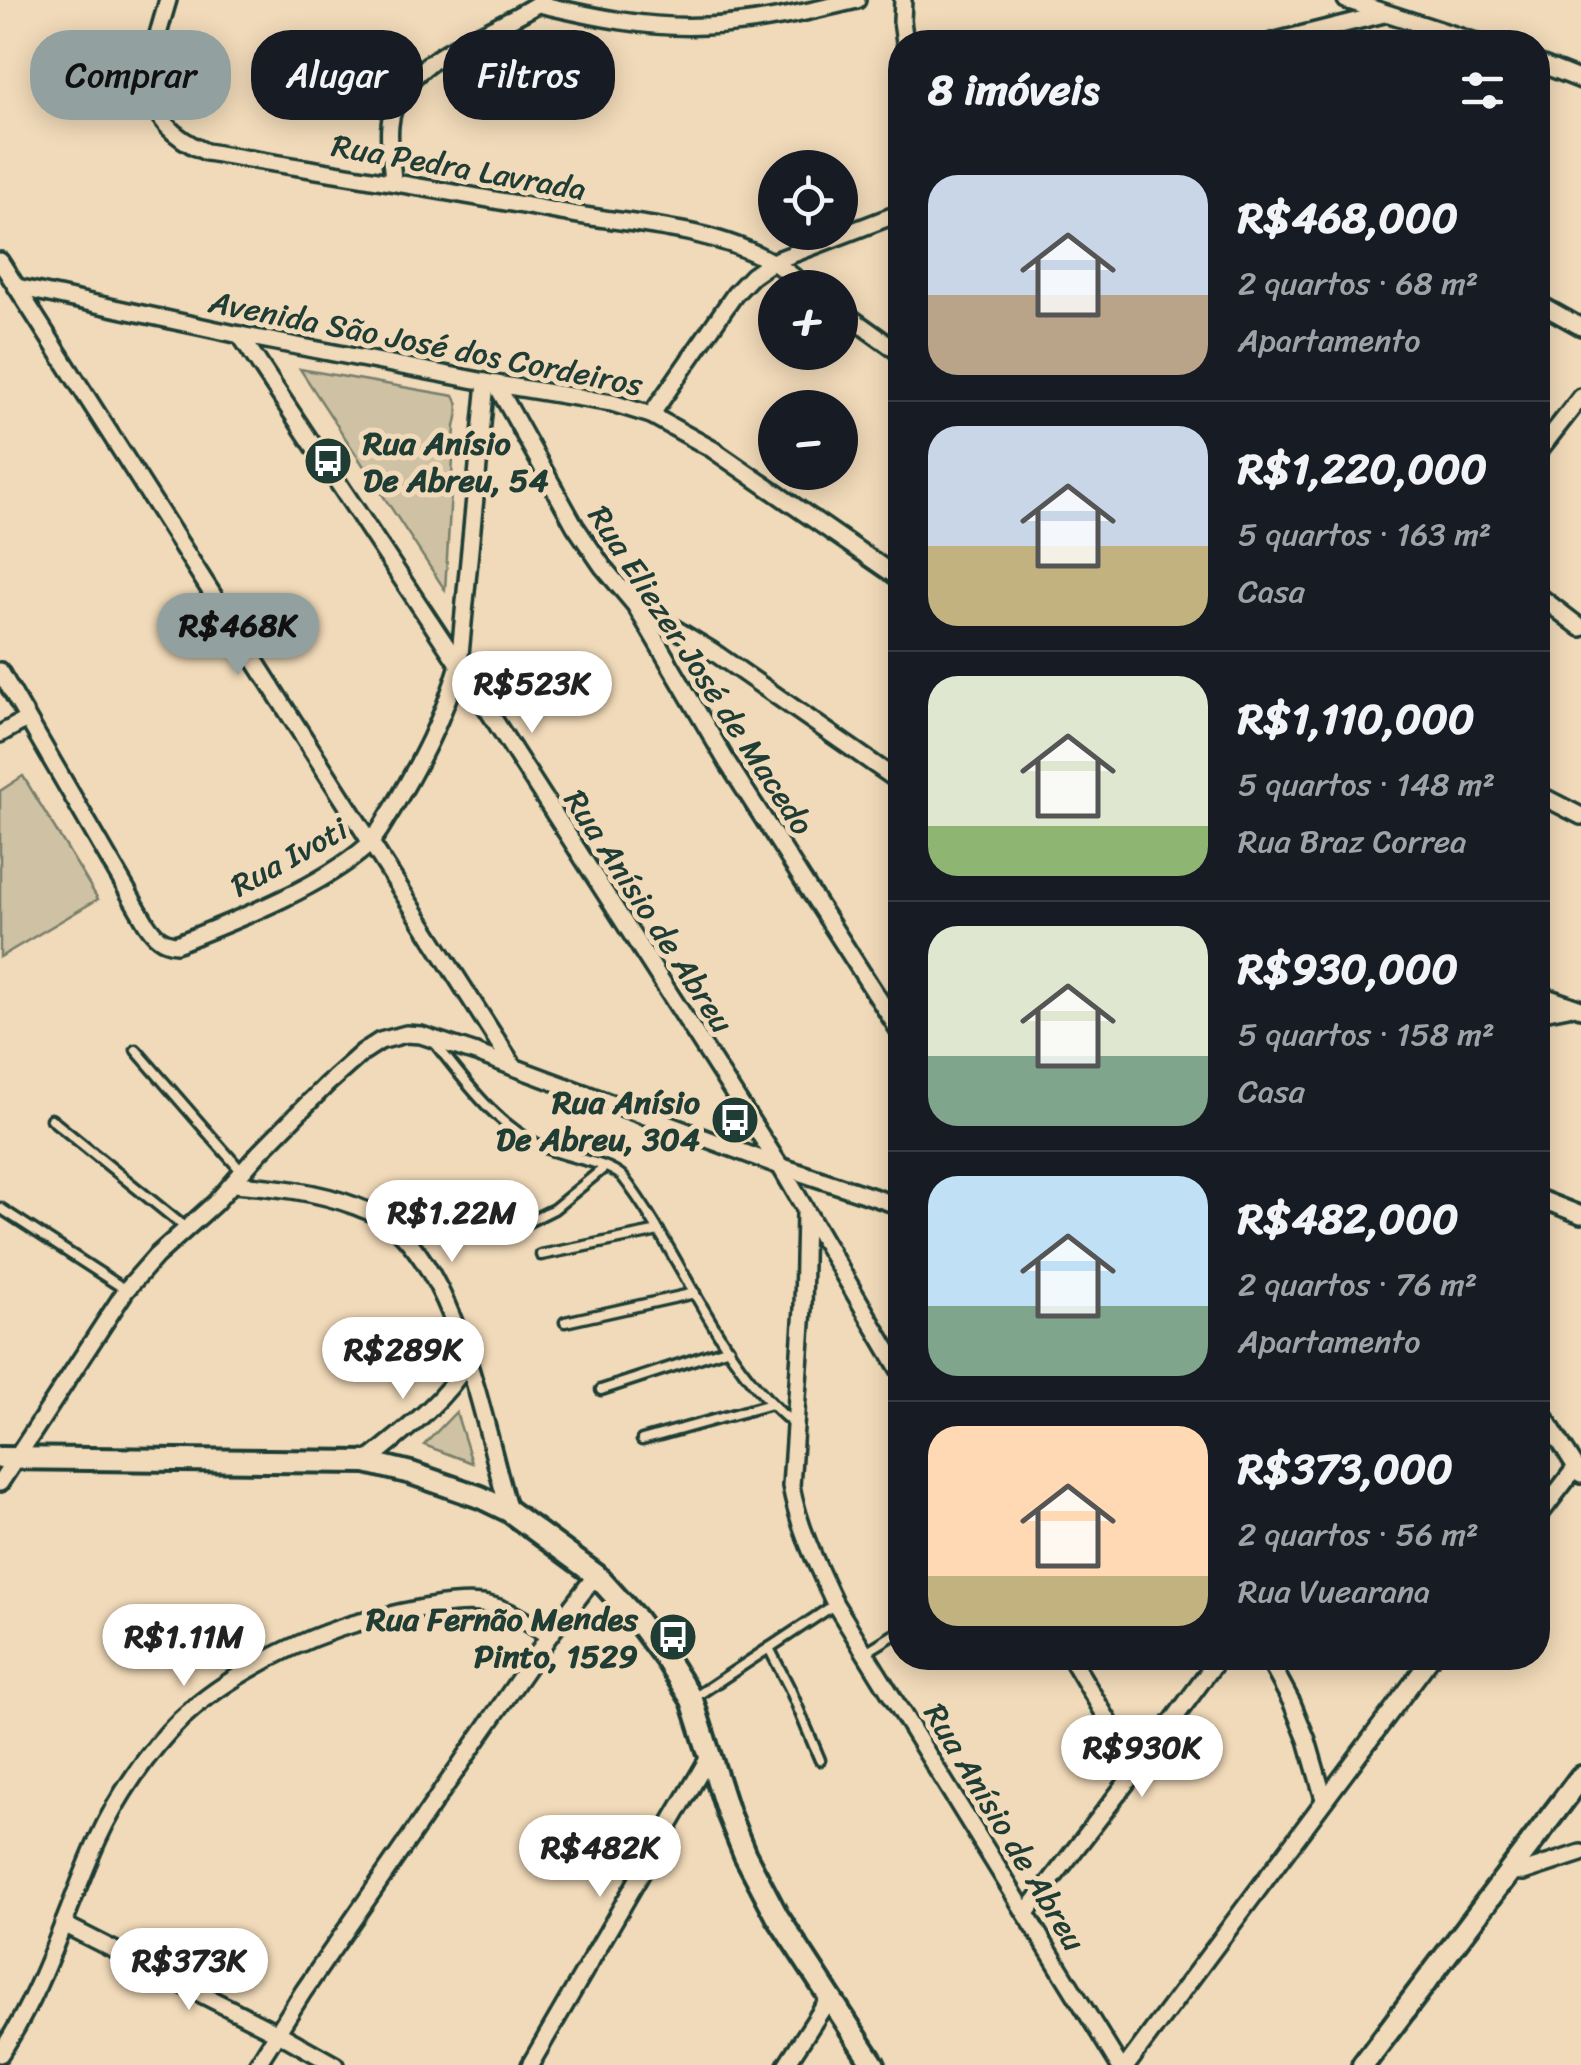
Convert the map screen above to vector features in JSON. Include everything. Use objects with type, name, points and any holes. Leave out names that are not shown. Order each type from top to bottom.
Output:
[{"type":"street","name":"Rua Pedra Lavrada","points":[[168,0],[149,74],[152,95],[168,128],[184,142],[206,152],[696,232],[733,244],[783,270]]},
{"type":"street","points":[[394,181],[390,124],[394,104],[405,86],[416,73],[439,58],[539,1],[598,18],[706,26],[785,17],[857,0]]},
{"type":"street","points":[[902,0],[903,30]]},
{"type":"street","points":[[1346,0],[1440,30]]},
{"type":"street","points":[[1320,30],[1388,13]]},
{"type":"street","points":[[1550,67],[1581,80]]},
{"type":"street","points":[[652,416],[735,294],[752,276],[772,262],[888,218]]},
{"type":"street","points":[[0,261],[516,1069]]},
{"type":"street","name":"Avenida São José dos Cordeiros","points":[[17,287],[240,335],[612,403],[652,416],[712,449],[888,571]]},
{"type":"street","points":[[1550,310],[1581,328]]},
{"type":"street","points":[[858,323],[888,344]]},
{"type":"street","name":"Rua Anísio de Abreu","points":[[240,335],[459,665],[780,1166],[888,1350]]},
{"type":"street","name":"Rua Ivoti","points":[[27,719],[146,923],[168,944],[176,944],[292,893],[344,864],[370,844],[422,759],[446,708],[459,665],[491,383]]},
{"type":"street","name":"Rua Eliezer José de Macedo","points":[[491,383],[575,526],[635,605],[728,762],[888,1013]]},
{"type":"street","points":[[1550,437],[1581,397]]},
{"type":"street","points":[[1550,604],[1581,628]]},
{"type":"street","points":[[635,605],[712,651],[888,774]]},
{"type":"street","points":[[0,671],[27,719],[0,734]]},
{"type":"street","points":[[1550,800],[1581,816]]},
{"type":"street","points":[[1550,999],[1575,1008]]},
{"type":"street","points":[[1550,1011],[1575,1008]]},
{"type":"street","points":[[0,1483],[8,1459],[126,1290],[283,1128],[363,1052],[389,1037],[406,1034],[476,1052],[780,1166],[888,1202]]},
{"type":"street","points":[[238,1178],[338,1200],[381,1216],[420,1255],[455,1326],[510,1511]]},
{"type":"street","points":[[1550,1203],[1581,1215]]},
{"type":"street","name":"Rua Anísio de Abreu","points":[[805,1210],[804,1308],[791,1486],[796,1515],[836,1604],[1118,2065]]},
{"type":"street","points":[[366,1462],[410,1428],[456,1380],[466,1363]]},
{"type":"street","points":[[1550,1426],[1578,1471],[1550,1503]]},
{"type":"street","points":[[8,1459],[366,1462],[412,1473],[510,1511],[596,1576],[636,1618],[668,1662],[692,1700],[745,1855],[777,1916],[874,2065]]},
{"type":"street","points":[[256,2065],[550,1636],[596,1576]]},
{"type":"street","points":[[0,2054],[17,2027],[119,1800],[180,1720],[219,1690],[292,1647],[340,1628],[426,1609],[490,1605],[550,1636]]},
{"type":"street","points":[[1078,1670],[1138,1769]]},
{"type":"street","points":[[1026,1913],[1210,1670]]},
{"type":"street","points":[[1274,1670],[1307,1740],[1324,1799]]},
{"type":"street","points":[[1127,2065],[1422,1670]]},
{"type":"street","points":[[530,2065],[710,1757]]},
{"type":"street","points":[[1363,2065],[1581,1777]]},
{"type":"street","points":[[1509,1870],[1522,1872],[1581,1853]]},
{"type":"street","points":[[63,1924],[334,2065]]},
{"type":"street","points":[[786,2065],[830,1997]]},
{"type":"lane","points":[[432,1039],[484,1105],[516,1132],[622,1176],[660,1231],[729,1348],[772,1404],[796,1425]]},
{"type":"lane","points":[[136,1050],[238,1178]]},
{"type":"lane","points":[[50,1119],[188,1229]]},
{"type":"lane","points":[[526,1222],[554,1208],[605,1167]]},
{"type":"lane","points":[[0,1208],[126,1290]]},
{"type":"lane","points":[[542,1256],[660,1231]]},
{"type":"lane","points":[[566,1322],[694,1293]]},
{"type":"lane","points":[[601,1390],[729,1348]]},
{"type":"lane","points":[[642,1440],[772,1404]]},
{"type":"lane","points":[[692,1700],[836,1604]]},
{"type":"lane","points":[[866,1652],[888,1638]]},
{"type":"lane","points":[[769,1648],[820,1760]]},
{"type":"shaded area","points":[[300,369],[454,396],[458,411],[445,590]]},
{"type":"shaded area","points":[[23,776],[98,899],[0,957],[0,791]]},
{"type":"shaded area","points":[[456,1412],[472,1463],[424,1445]]},
{"type":"place","name":"Rua Anísio De Abreu, 54","points":[[328,461]]},
{"type":"place","name":"Rua Anísio De Abreu, 304","points":[[735,1120]]},
{"type":"place","name":"Rua Fernão Mendes Pinto, 1529","points":[[673,1637]]}]
